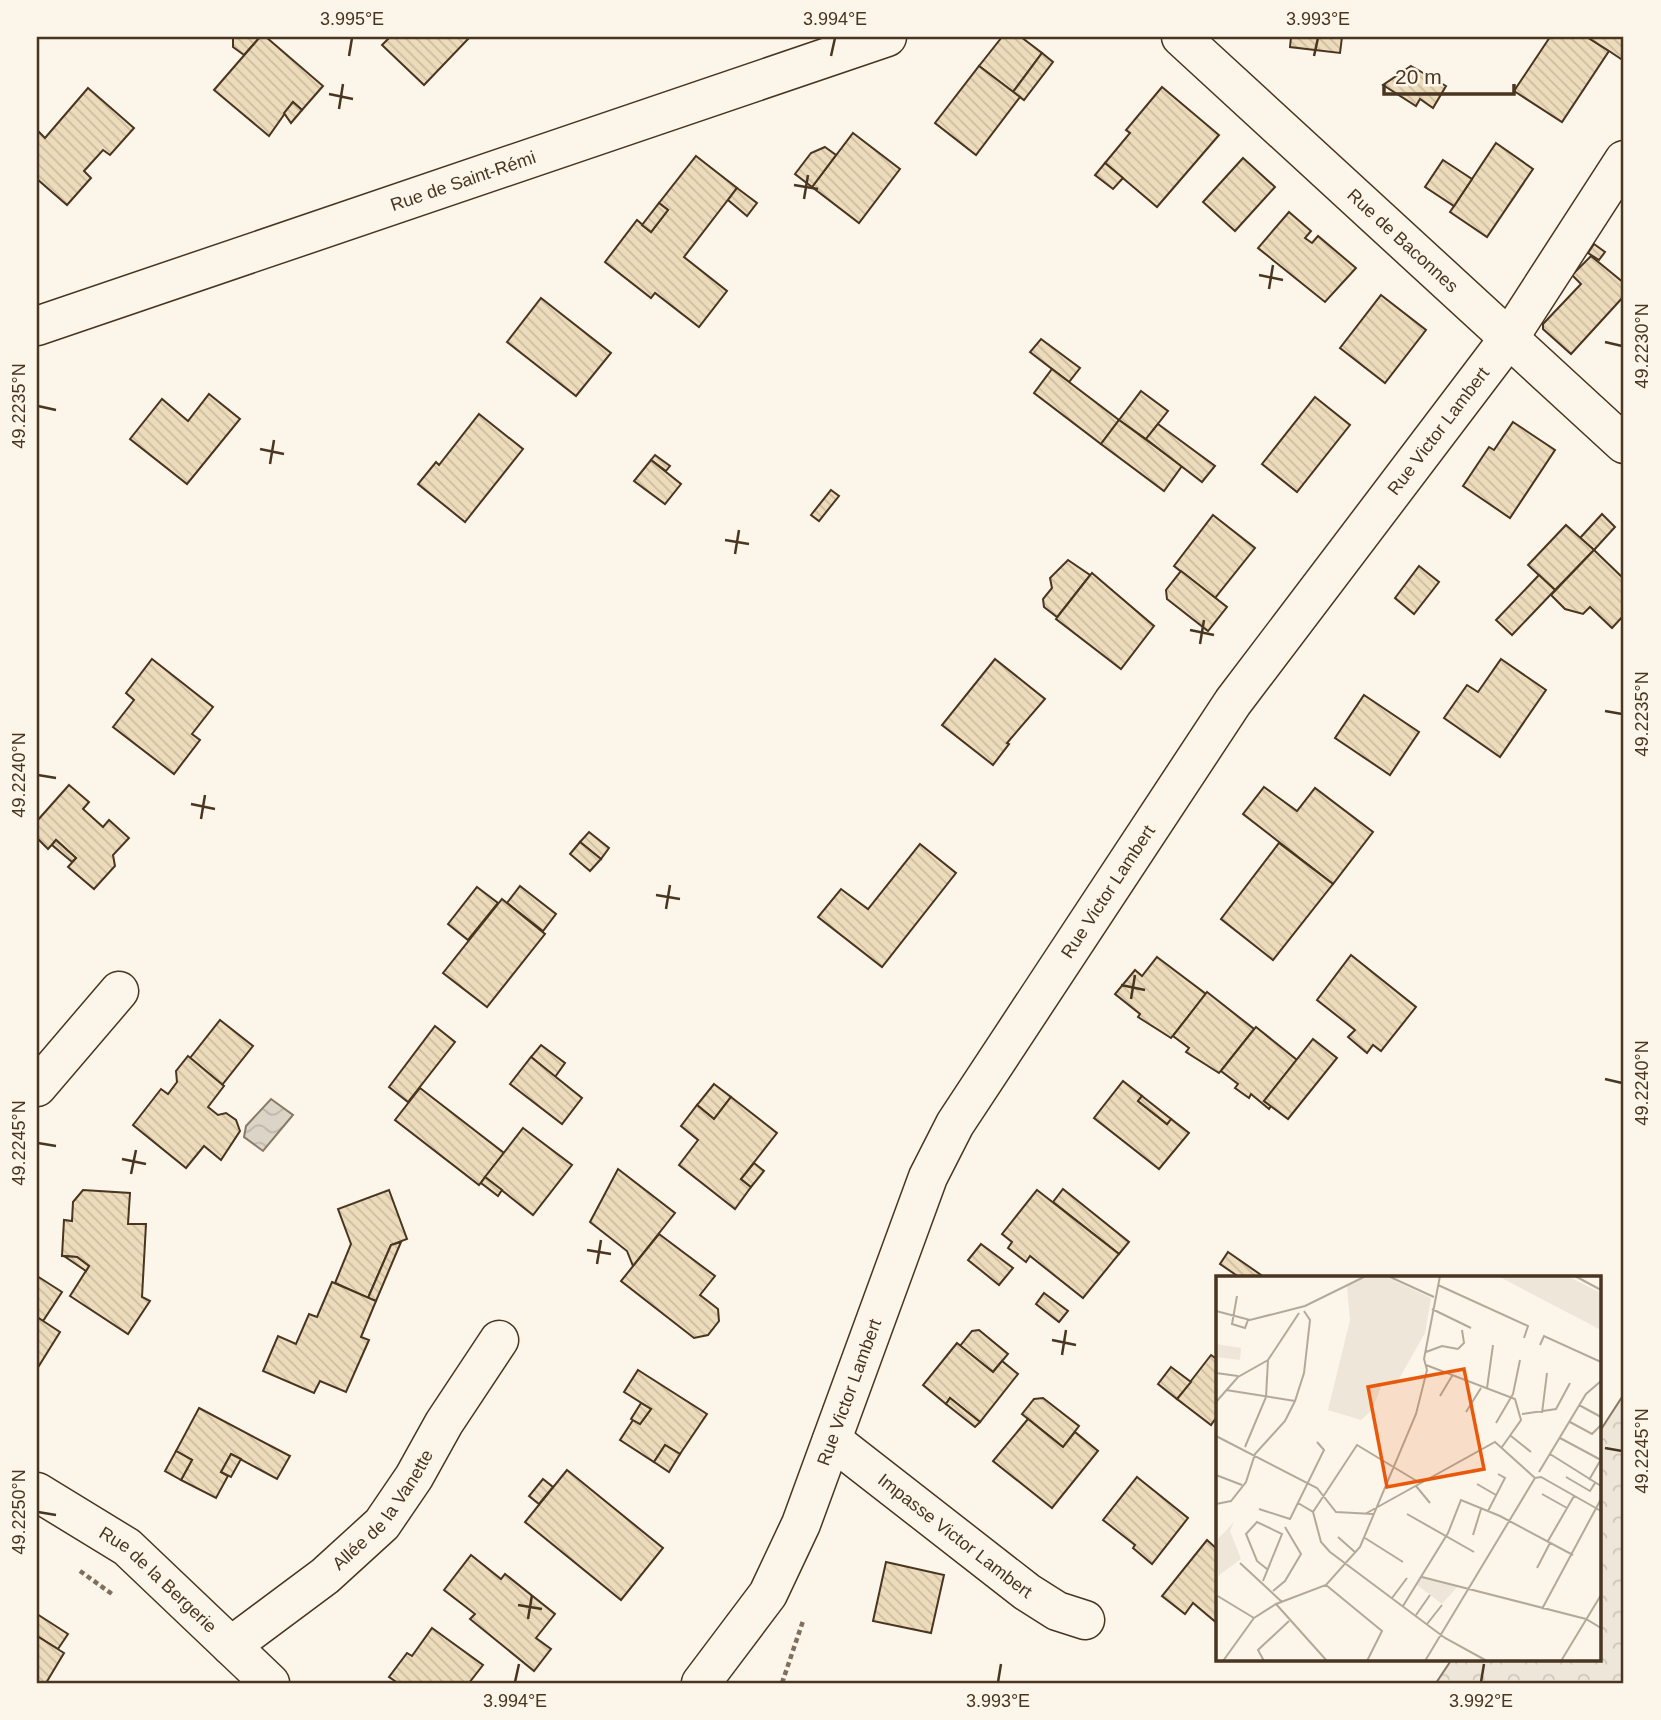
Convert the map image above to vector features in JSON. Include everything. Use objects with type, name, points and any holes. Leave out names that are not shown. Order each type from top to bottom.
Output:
[{"type":"street","name":"Rue de Saint-Rémi","points":[[37,326],[887,37]]},
{"type":"street","name":"Rue de Baconnes","points":[[1181,37],[1624,444]]},
{"type":"street","name":"Rue Victor Lambert","points":[[701,1683],[768,1594],[801,1524],[928,1177],[955,1125],[1233,702],[1509,338],[1624,160]]},
{"type":"street","points":[[37,1087],[119,991]]},
{"type":"street","name":"Allée de la Vanette","points":[[231,1646],[325,1576],[382,1524],[499,1340]]},
{"type":"street","name":"Impasse Victor Lambert","points":[[832,1440],[1027,1592],[1057,1611],[1085,1620]]},
{"type":"street","name":"Rue de la Bergerie","points":[[37,1492],[103,1529],[127,1546],[270,1683]]},
{"type":"path","points":[[70,1564],[115,1597]]},
{"type":"green space","points":[[1624,1394],[1624,1683],[1436,1683],[1451,1660],[1602,1660],[1602,1428]]},
{"type":"water","points":[[271,1099],[293,1115],[263,1151],[244,1137],[246,1126]]},
{"type":"building","points":[[233,37],[260,37],[244,55],[233,47]]},
{"type":"building","points":[[260,37],[266,37],[323,86],[302,110],[293,102],[269,136],[214,90]]},
{"type":"building","points":[[390,37],[470,37],[424,85],[382,45]]},
{"type":"building","points":[[1002,37],[1021,37],[1042,53],[1013,92],[979,66]]},
{"type":"building","points":[[1291,37],[1342,37],[1340,53],[1290,47]]},
{"type":"building","points":[[1550,37],[1587,37],[1609,51],[1562,122],[1514,91]]},
{"type":"building","points":[[1587,37],[1624,37],[1624,61],[1609,51]]},
{"type":"building","points":[[1042,53],[1053,62],[1024,100],[1013,92]]},
{"type":"building","points":[[979,66],[1020,97],[976,155],[935,123]]},
{"type":"building","points":[[1411,66],[1446,86],[1433,108],[1420,99],[1416,106],[1383,85]]},
{"type":"building","points":[[1162,87],[1219,135],[1157,207],[1105,163],[1130,133],[1126,130]]},
{"type":"building","points":[[88,88],[134,128],[110,155],[103,150],[84,171],[91,178],[67,205],[37,179],[37,130],[45,138]]},
{"type":"building","points":[[293,102],[302,110],[291,123],[284,113]]},
{"type":"building","points":[[853,133],[900,169],[859,223],[812,187]]},
{"type":"building","points":[[1496,143],[1533,169],[1487,237],[1450,212]]},
{"type":"building","points":[[825,147],[836,155],[812,187],[795,174],[811,153]]},
{"type":"building","points":[[696,156],[737,188],[684,257],[727,291],[699,327],[655,293],[651,298],[605,262],[637,220],[651,232],[668,210],[659,203]]},
{"type":"building","points":[[1243,158],[1275,187],[1235,231],[1203,202]]},
{"type":"building","points":[[1443,160],[1472,179],[1454,206],[1425,187]]},
{"type":"building","points":[[1105,163],[1123,178],[1113,189],[1095,175]]},
{"type":"building","points":[[737,188],[757,203],[747,216],[728,200]]},
{"type":"building","points":[[659,203],[668,210],[651,232],[642,225]]},
{"type":"building","points":[[1289,212],[1311,231],[1305,238],[1312,243],[1318,236],[1356,268],[1325,302],[1258,248]]},
{"type":"building","points":[[1594,244],[1605,252],[1599,260],[1588,253]]},
{"type":"building","points":[[1591,256],[1624,283],[1624,296],[1571,354],[1543,329],[1543,324],[1581,284],[1572,275]]},
{"type":"building","points":[[1381,295],[1426,330],[1385,383],[1340,348]]},
{"type":"building","points":[[541,298],[611,353],[576,396],[507,342]]},
{"type":"building","points":[[1041,339],[1080,368],[1069,382],[1030,352]]},
{"type":"building","points":[[1052,369],[1119,420],[1101,444],[1034,393]]},
{"type":"building","points":[[1141,391],[1168,411],[1146,439],[1119,420]]},
{"type":"building","points":[[209,394],[240,419],[187,484],[130,439],[162,399],[188,421]]},
{"type":"building","points":[[1315,397],[1350,425],[1297,492],[1262,464]]},
{"type":"building","points":[[479,414],[523,449],[465,522],[418,484],[436,462],[439,465]]},
{"type":"building","points":[[1119,420],[1182,466],[1164,491],[1101,444]]},
{"type":"building","points":[[1513,422],[1555,450],[1510,518],[1463,486],[1489,447],[1494,450]]},
{"type":"building","points":[[1158,424],[1215,466],[1202,482],[1146,439]]},
{"type":"building","points":[[655,455],[670,466],[666,471],[651,460]]},
{"type":"building","points":[[651,460],[681,484],[665,504],[634,481]]},
{"type":"building","points":[[831,490],[839,496],[819,521],[811,515]]},
{"type":"building","points":[[1602,514],[1615,527],[1594,550],[1580,538]]},
{"type":"building","points":[[1213,515],[1255,548],[1215,598],[1174,566]]},
{"type":"building","points":[[1566,525],[1594,550],[1555,590],[1528,565]]},
{"type":"building","points":[[1594,550],[1624,579],[1624,615],[1612,628],[1590,607],[1583,614],[1565,609],[1551,595]]},
{"type":"building","points":[[1068,560],[1090,575],[1057,617],[1044,607],[1043,599],[1052,588],[1050,578]]},
{"type":"building","points":[[1419,566],[1439,582],[1414,614],[1395,598]]},
{"type":"building","points":[[1181,571],[1227,607],[1208,631],[1167,599],[1166,590]]},
{"type":"building","points":[[1092,573],[1154,626],[1121,669],[1056,619]]},
{"type":"building","points":[[1539,575],[1555,590],[1512,635],[1496,620]]},
{"type":"building","points":[[152,659],[213,707],[192,734],[200,740],[174,774],[113,727],[134,700],[126,693]]},
{"type":"building","points":[[995,659],[1045,699],[1007,743],[1009,744],[993,765],[942,725]]},
{"type":"building","points":[[1501,659],[1546,690],[1500,757],[1444,718],[1467,685],[1478,692]]},
{"type":"building","points":[[1364,695],[1419,732],[1390,775],[1335,738]]},
{"type":"building","points":[[69,785],[89,802],[83,809],[103,827],[109,820],[129,838],[113,855],[115,866],[94,889],[68,867],[76,858],[56,840],[48,849],[37,838],[37,821]]},
{"type":"building","points":[[1264,787],[1297,811],[1315,788],[1373,832],[1333,884],[1243,814]]},
{"type":"building","points":[[589,832],[609,848],[601,859],[580,842]]},
{"type":"building","points":[[56,840],[76,858],[72,862],[52,845]]},
{"type":"building","points":[[580,842],[601,859],[590,871],[570,854]]},
{"type":"building","points":[[1279,843],[1333,884],[1273,960],[1221,919]]},
{"type":"building","points":[[920,844],[956,873],[882,967],[818,917],[841,889],[868,909]]},
{"type":"building","points":[[520,886],[556,914],[543,931],[507,903]]},
{"type":"building","points":[[477,887],[498,903],[468,940],[448,924]]},
{"type":"building","points":[[502,899],[545,934],[487,1007],[443,973]]},
{"type":"building","points":[[1351,955],[1416,1007],[1381,1051],[1373,1045],[1367,1053],[1348,1037],[1355,1030],[1317,1000]]},
{"type":"building","points":[[1157,957],[1206,994],[1171,1038],[1138,1017],[1140,1014],[1115,994],[1135,970],[1142,976]]},
{"type":"building","points":[[1207,992],[1254,1029],[1219,1073],[1186,1052],[1189,1048],[1173,1036]]},
{"type":"building","points":[[220,1020],[253,1046],[222,1085],[190,1058]]},
{"type":"building","points":[[435,1026],[455,1042],[408,1102],[389,1087]]},
{"type":"building","points":[[1256,1027],[1297,1060],[1264,1101],[1271,1106],[1269,1109],[1251,1094],[1249,1098],[1235,1088],[1238,1084],[1221,1071]]},
{"type":"building","points":[[1313,1039],[1337,1058],[1288,1119],[1264,1101]]},
{"type":"building","points":[[541,1045],[565,1063],[555,1077],[531,1057]]},
{"type":"building","points":[[188,1056],[224,1086],[208,1107],[218,1115],[226,1113],[236,1120],[240,1131],[221,1160],[204,1146],[186,1168],[133,1125],[161,1089],[168,1094],[177,1082],[176,1071]]},
{"type":"building","points":[[531,1057],[582,1098],[562,1124],[510,1084]]},
{"type":"building","points":[[1123,1081],[1142,1096],[1138,1101],[1167,1124],[1171,1119],[1189,1133],[1159,1169],[1094,1118]]},
{"type":"building","points":[[714,1084],[731,1097],[714,1119],[697,1105]]},
{"type":"building","points":[[420,1088],[504,1153],[479,1185],[395,1120]]},
{"type":"building","points":[[1142,1096],[1171,1119],[1167,1124],[1138,1101]]},
{"type":"building","points":[[731,1097],[777,1133],[741,1179],[751,1187],[735,1209],[679,1165],[698,1140],[681,1126],[697,1105],[714,1119]]},
{"type":"building","points":[[523,1128],[572,1165],[533,1215],[485,1177]]},
{"type":"building","points":[[754,1163],[764,1171],[751,1187],[741,1179]]},
{"type":"building","points":[[618,1169],[675,1213],[633,1266],[627,1251],[590,1222]]},
{"type":"building","points":[[485,1177],[502,1190],[498,1196],[481,1183]]},
{"type":"building","points":[[1063,1189],[1129,1242],[1119,1254],[1053,1202]]},
{"type":"building","points":[[83,1190],[130,1193],[128,1224],[146,1224],[142,1297],[150,1301],[128,1334],[70,1296],[89,1266],[77,1257],[62,1256],[64,1220],[72,1221],[73,1202]]},
{"type":"building","points":[[389,1190],[407,1239],[391,1245],[368,1298],[335,1283],[351,1244],[338,1209]]},
{"type":"building","points":[[1037,1190],[1119,1254],[1083,1298],[1030,1256],[1026,1262],[1008,1248],[1012,1242],[1002,1234]]},
{"type":"building","points":[[659,1234],[715,1276],[700,1295],[718,1309],[719,1321],[708,1335],[694,1338],[621,1281]]},
{"type":"building","points":[[401,1242],[376,1301],[368,1298],[391,1245]]},
{"type":"building","points":[[981,1244],[1013,1268],[999,1285],[968,1260]]},
{"type":"building","points":[[1228,1252],[1263,1276],[1238,1276],[1220,1264]]},
{"type":"building","points":[[64,1256],[77,1257],[89,1266],[86,1271]]},
{"type":"building","points":[[37,1276],[62,1292],[43,1321],[37,1317]]},
{"type":"building","points":[[332,1282],[376,1301],[361,1337],[369,1340],[346,1392],[320,1381],[314,1393],[263,1371],[278,1336],[296,1344],[309,1314],[317,1317]]},
{"type":"building","points":[[1044,1293],[1068,1311],[1059,1322],[1036,1304]]},
{"type":"building","points":[[37,1317],[60,1332],[37,1369]]},
{"type":"building","points":[[979,1330],[1008,1354],[993,1372],[960,1346],[972,1331]]},
{"type":"building","points":[[957,1343],[993,1372],[1002,1361],[1018,1374],[980,1422],[950,1398],[946,1404],[923,1385]]},
{"type":"building","points":[[1211,1355],[1216,1359],[1216,1418],[1211,1425],[1177,1399]]},
{"type":"building","points":[[1171,1367],[1191,1382],[1177,1399],[1158,1384]]},
{"type":"building","points":[[638,1370],[707,1414],[680,1454],[665,1445],[654,1462],[620,1440],[633,1420],[640,1424],[651,1409],[624,1392]]},
{"type":"building","points":[[950,1398],[980,1422],[975,1427],[946,1404]]},
{"type":"building","points":[[1043,1398],[1079,1426],[1063,1447],[1022,1414],[1034,1399]]},
{"type":"building","points":[[641,1403],[651,1409],[640,1424],[631,1419]]},
{"type":"building","points":[[199,1408],[290,1456],[277,1479],[231,1454],[221,1472],[228,1476],[216,1498],[181,1480],[192,1460],[176,1451]]},
{"type":"building","points":[[1028,1419],[1063,1447],[1075,1432],[1098,1451],[1052,1508],[993,1461]]},
{"type":"building","points":[[665,1445],[680,1454],[669,1472],[654,1462]]},
{"type":"building","points":[[176,1451],[192,1460],[181,1480],[165,1471]]},
{"type":"building","points":[[231,1454],[241,1459],[231,1477],[221,1472]]},
{"type":"building","points":[[567,1470],[663,1548],[621,1600],[525,1522]]},
{"type":"building","points":[[1137,1477],[1188,1518],[1152,1564],[1133,1548],[1135,1545],[1103,1520]]},
{"type":"building","points":[[543,1479],[553,1487],[539,1504],[529,1496]]},
{"type":"building","points":[[1207,1540],[1216,1548],[1216,1622],[1193,1603],[1185,1614],[1162,1596]]},
{"type":"building","points":[[471,1555],[501,1579],[505,1574],[555,1614],[536,1638],[551,1649],[534,1671],[470,1619],[475,1614],[444,1590]]},
{"type":"building","points":[[886,1562],[944,1575],[931,1633],[873,1621]]},
{"type":"building","points":[[37,1614],[68,1634],[58,1649],[37,1636]]},
{"type":"building","points":[[432,1628],[483,1665],[469,1683],[398,1683],[389,1677],[407,1653],[412,1656]]},
{"type":"building","points":[[37,1636],[64,1653],[46,1683],[37,1683]]}]
